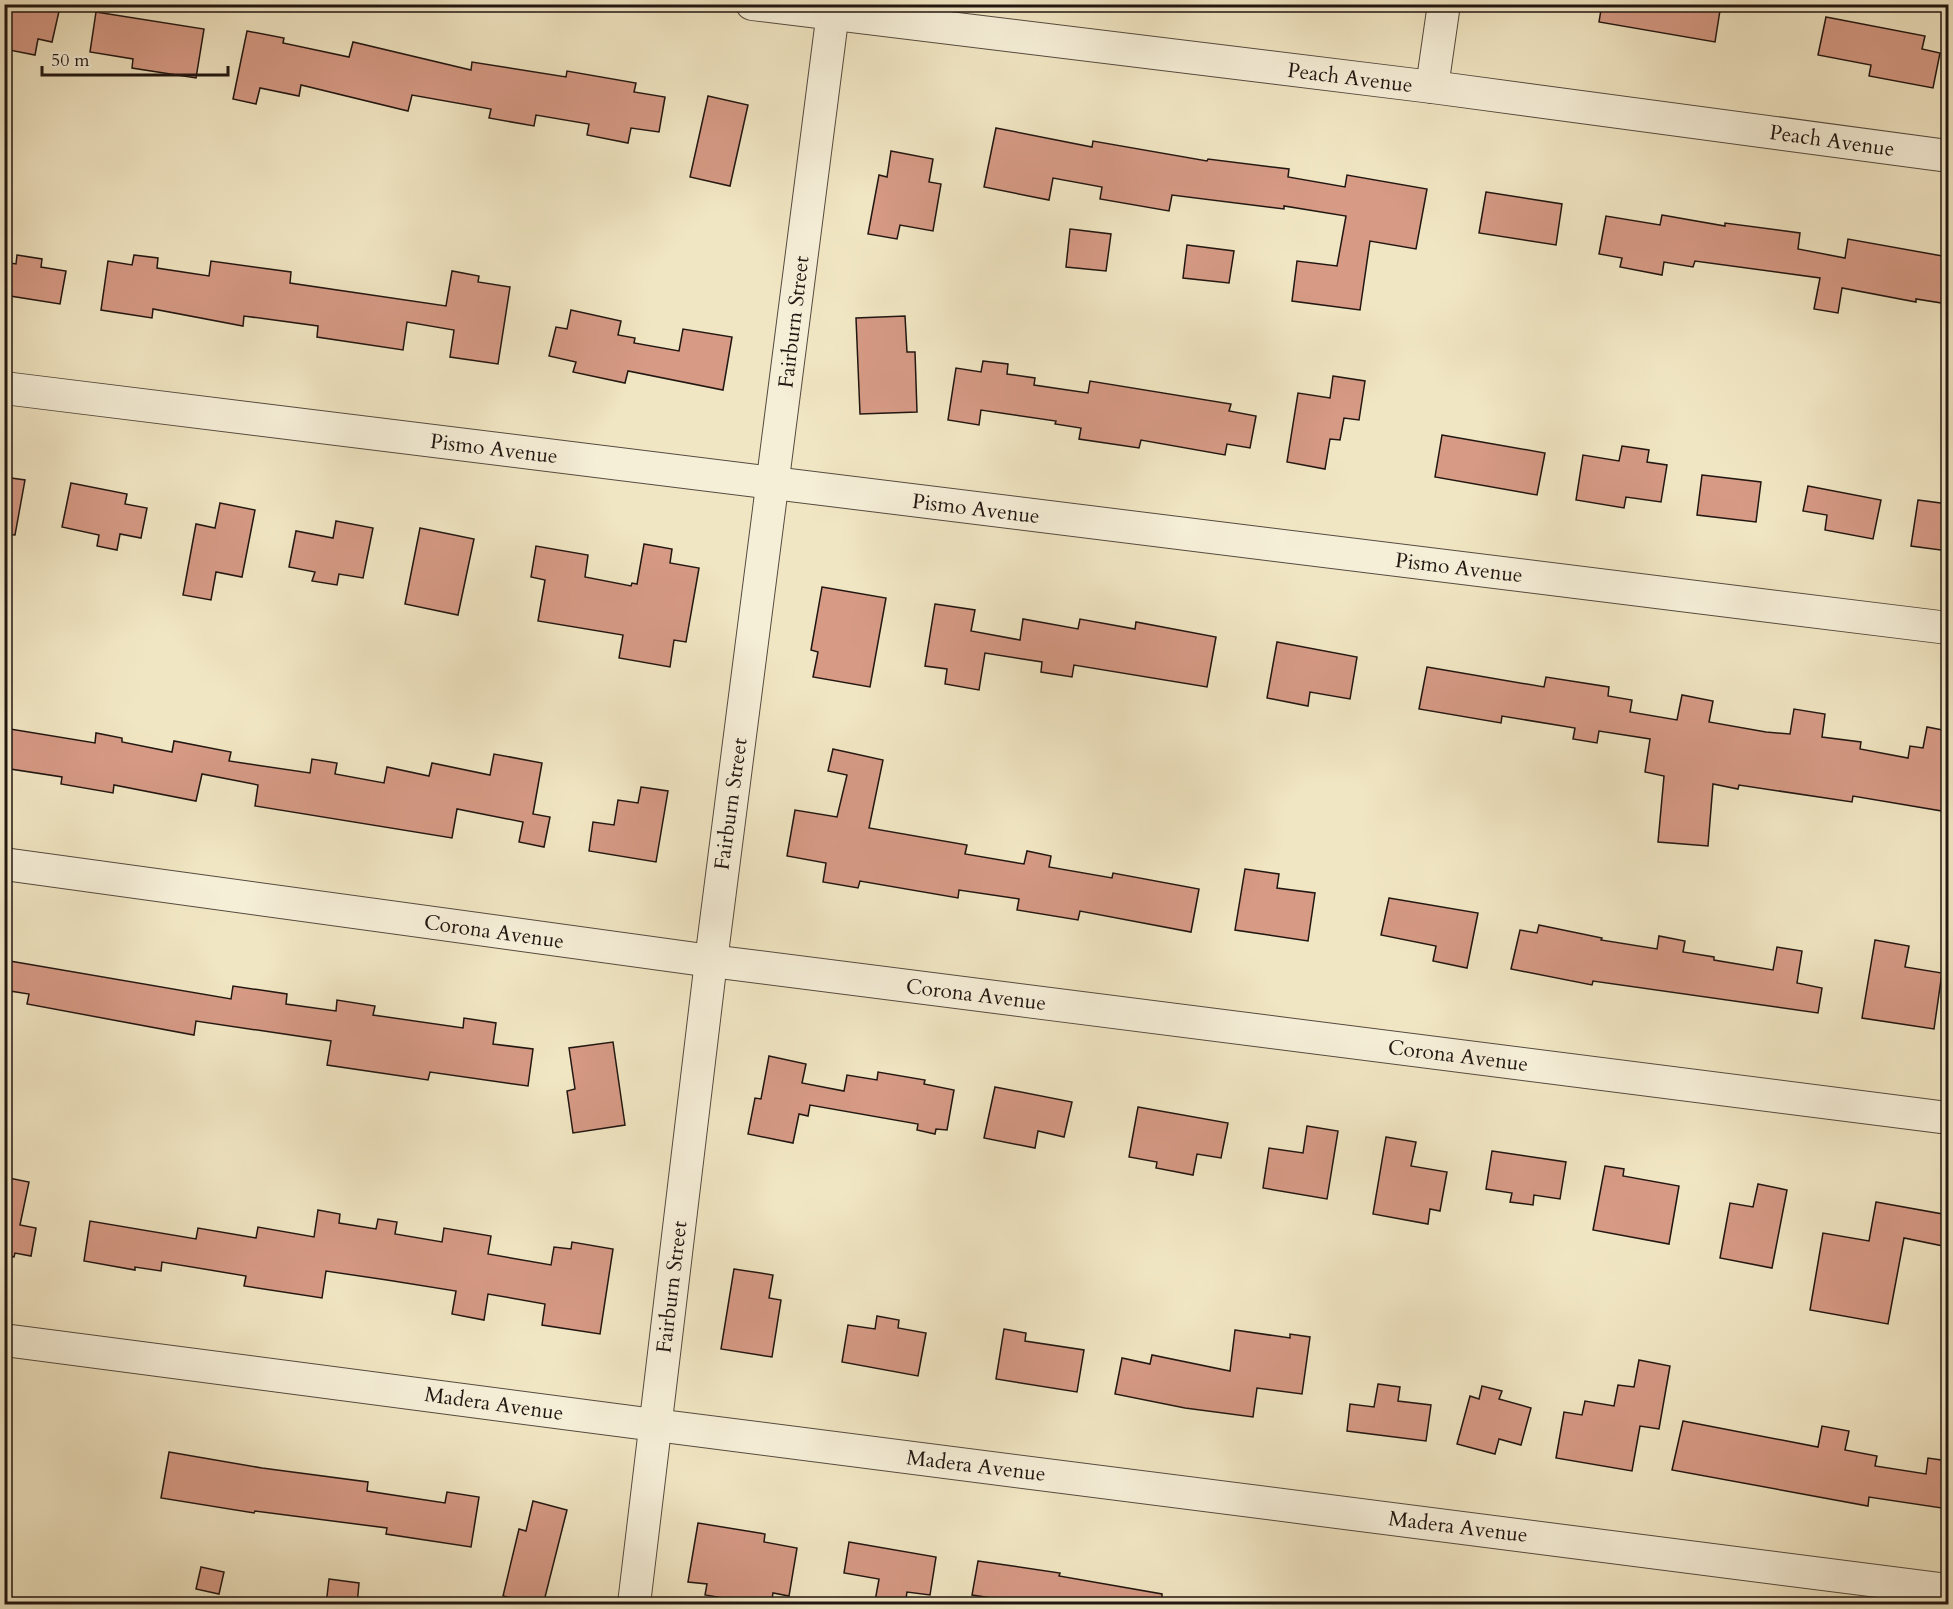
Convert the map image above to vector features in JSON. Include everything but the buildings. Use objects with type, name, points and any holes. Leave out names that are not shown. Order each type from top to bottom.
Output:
[{"type":"street","name":"Peach Avenue","points":[[752,4],[833,10],[1948,156]]},
{"type":"street","points":[[1432,87],[1444,4]]},
{"type":"street","name":"Fairburn Street","points":[[634,1605],[711,962],[833,10]]},
{"type":"street","name":"Pismo Avenue","points":[[4,388],[1948,628]]},
{"type":"street","name":"Corona Avenue","points":[[4,864],[711,962],[1948,1118]]},
{"type":"street","name":"Madera Avenue","points":[[4,1340],[1948,1590]]}]
